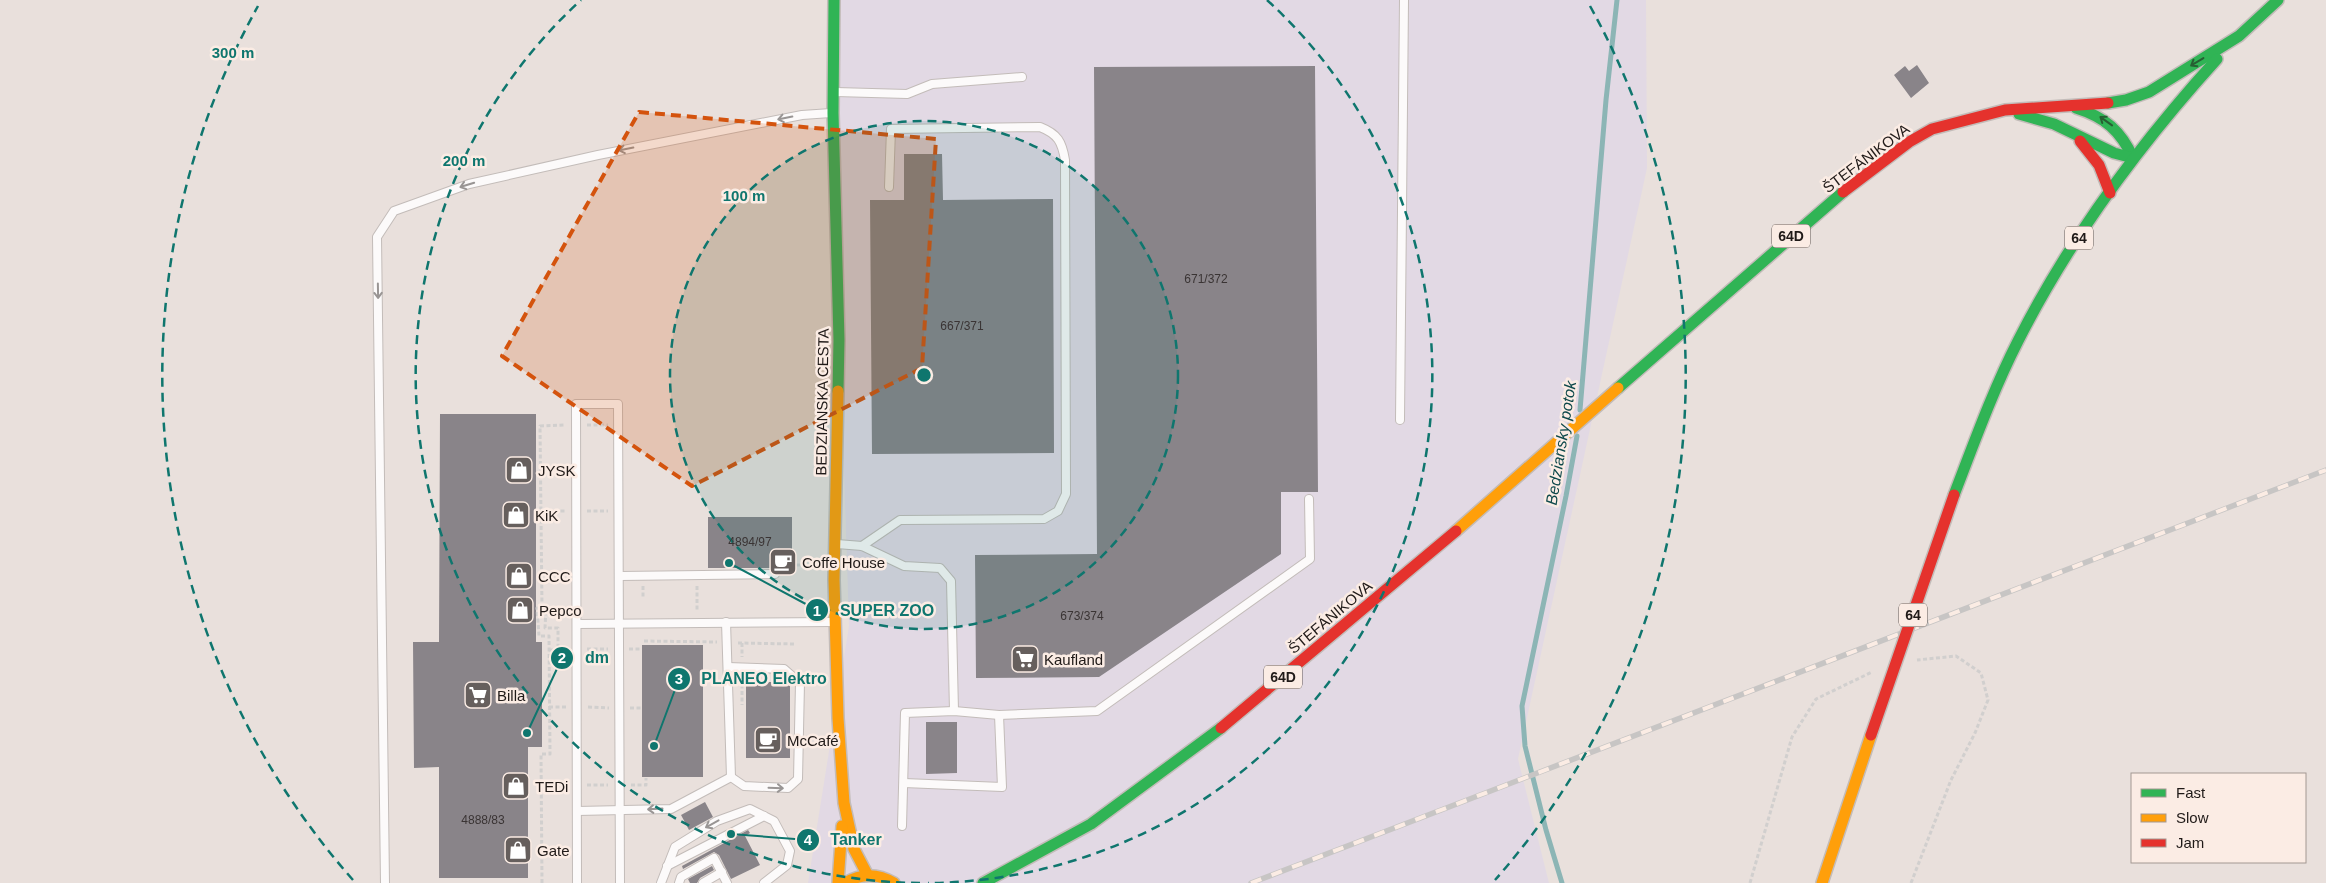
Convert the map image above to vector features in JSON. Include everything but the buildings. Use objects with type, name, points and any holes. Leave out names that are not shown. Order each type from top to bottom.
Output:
[{"type":"main road","name":"BEDZIANSKA CESTA","points":[[834,0],[834,113],[839,340],[835,544],[838,718],[844,803],[854,849],[867,874]]},
{"type":"main road","name":"ŠTEFÁNIKOVA","points":[[986,881],[1091,824],[1137,792],[1220,729],[1437,548],[1778,247],[1843,192],[1909,142],[1932,129],[2005,110],[2126,100],[2149,92],[2239,36],[2278,0]]},
{"type":"main road","name":"64","points":[[1822,883],[1954,495],[1988,406],[2028,321],[2072,248],[2133,158],[2185,93],[2239,36]]},
{"type":"main road","name":"64D","points":[[2062,105],[2094,113],[2104,120],[2126,140],[2133,158]]},
{"type":"main road","points":[[2005,110],[2066,129],[2114,153],[2133,158]]},
{"type":"main road","points":[[2066,129],[2093,154],[2102,168],[2110,193]]},
{"type":"main road","name":"BEDZIANSKA CESTA","points":[[838,883],[844,803]]},
{"type":"main road","points":[[845,883],[857,876],[867,874],[882,877],[894,883]]},
{"type":"main road","name":"64D","points":[[969,883],[986,881]]},
{"type":"lane","points":[[1400,420],[1404,0]]},
{"type":"lane","points":[[834,92],[907,94],[932,84],[1022,77]]},
{"type":"lane","points":[[385,883],[377,237],[394,211],[469,184],[598,155],[802,115],[834,113]]},
{"type":"lane","points":[[862,546],[900,520],[1044,519],[1058,511],[1066,494],[1065,170],[1062,144],[1051,131],[1040,127],[891,129],[889,186]]},
{"type":"lane","points":[[577,883],[576,404],[618,404],[621,708],[620,883]]},
{"type":"lane","points":[[902,826],[905,713],[954,711],[999,715],[1097,711],[1310,559],[1309,499]]},
{"type":"lane","points":[[835,544],[862,546],[904,566],[940,568],[951,582],[954,711]]},
{"type":"lane","points":[[620,576],[774,574]]},
{"type":"lane","points":[[726,622],[731,777]]},
{"type":"lane","points":[[577,624],[835,622]]},
{"type":"lane","points":[[728,667],[784,669],[800,683],[798,779],[788,788],[779,788],[744,786],[731,777]]},
{"type":"lane","points":[[904,783],[1002,787],[999,715]]},
{"type":"lane","points":[[577,811],[671,809],[731,777]]},
{"type":"lane","points":[[661,883],[674,847],[716,821],[750,809],[774,821],[790,851],[787,865],[764,883]]},
{"type":"lane","points":[[667,866],[764,816]]},
{"type":"lane","points":[[679,883],[681,877],[714,858],[728,883]]},
{"type":"lane","points":[[703,883],[722,872]]},
{"type":"path","points":[[540,426],[542,608]]},
{"type":"path","points":[[790,565],[800,565]]},
{"type":"path","points":[[542,883],[541,754],[550,754],[549,636],[539,636],[537,608],[546,609],[545,628],[558,628],[558,650]]},
{"type":"path","points":[[549,650],[641,649]]},
{"type":"path","points":[[550,707],[642,708]]},
{"type":"path","points":[[628,785],[646,785],[646,778]]},
{"type":"path","points":[[542,784],[568,784]]},
{"type":"path","points":[[584,785],[612,785]]},
{"type":"highlighted area","points":[[639,112],[936,139],[922,368],[692,486],[502,356]]},
{"type":"shaded area","points":[[834,0],[1646,0],[1647,168],[1518,759],[1549,883],[808,883],[849,626],[832,95]]},
{"type":"waterway","name":"Bedziansky potok","points":[[1580,410],[1606,100],[1617,0]]},
{"type":"waterway","name":"Bedziansky potok","points":[[1562,883],[1546,830],[1525,746],[1522,706],[1577,436]]},
{"type":"railway","points":[[1251,883],[2326,470]]},
{"type":"traffic: fast","points":[[834,0],[833,113],[839,340],[838,391]]},
{"type":"traffic: fast","points":[[2108,103],[2126,100],[2149,92],[2239,36],[2278,0]]},
{"type":"traffic: fast","points":[[1954,495],[2000,378],[2038,303],[2060,265],[2134,158],[2188,91],[2217,59]]},
{"type":"traffic: fast","points":[[2076,108],[2095,116],[2111,126],[2123,140],[2133,158]]},
{"type":"traffic: fast","points":[[2019,114],[2054,124],[2114,153],[2133,158]]},
{"type":"traffic: fast","points":[[1618,388],[1843,192]]},
{"type":"traffic: fast","points":[[983,883],[1091,824],[1221,728]]},
{"type":"traffic: slow","points":[[1456,531],[1618,388]]},
{"type":"traffic: slow","points":[[838,391],[834,580],[838,718],[844,803],[854,849],[867,874]]},
{"type":"traffic: slow","points":[[1822,883],[1871,735]]},
{"type":"traffic: slow","points":[[838,883],[842,826]]},
{"type":"traffic: slow","points":[[845,883],[857,877],[870,875],[882,877],[894,883]]},
{"type":"traffic: jam","points":[[1843,192],[1909,142],[1932,129],[2005,110],[2108,103]]},
{"type":"traffic: jam","points":[[2080,141],[2099,165],[2110,193]]},
{"type":"traffic: jam","points":[[1871,735],[1954,495]]},
{"type":"traffic: jam","points":[[1221,728],[1456,531]]},
{"type":"place","name":"JYSK","points":[[519,470]]},
{"type":"place","name":"KiK","points":[[516,515]]},
{"type":"place","name":"Coffe House","points":[[783,562]]},
{"type":"place","name":"SUPER ZOO","points":[[729,563]]},
{"type":"place","name":"CCC","points":[[519,576]]},
{"type":"place","name":"Pepco","points":[[520,610]]},
{"type":"place","name":"Kaufland","points":[[1025,659]]},
{"type":"place","name":"Billa","points":[[478,695]]},
{"type":"place","name":"dm","points":[[527,733]]},
{"type":"place","name":"McCafé","points":[[768,740]]},
{"type":"place","name":"PLANEO Elektro","points":[[654,746]]},
{"type":"place","name":"TEDi","points":[[516,786]]},
{"type":"place","name":"Tanker","points":[[731,834]]},
{"type":"place","name":"Gate","points":[[518,850]]}]
